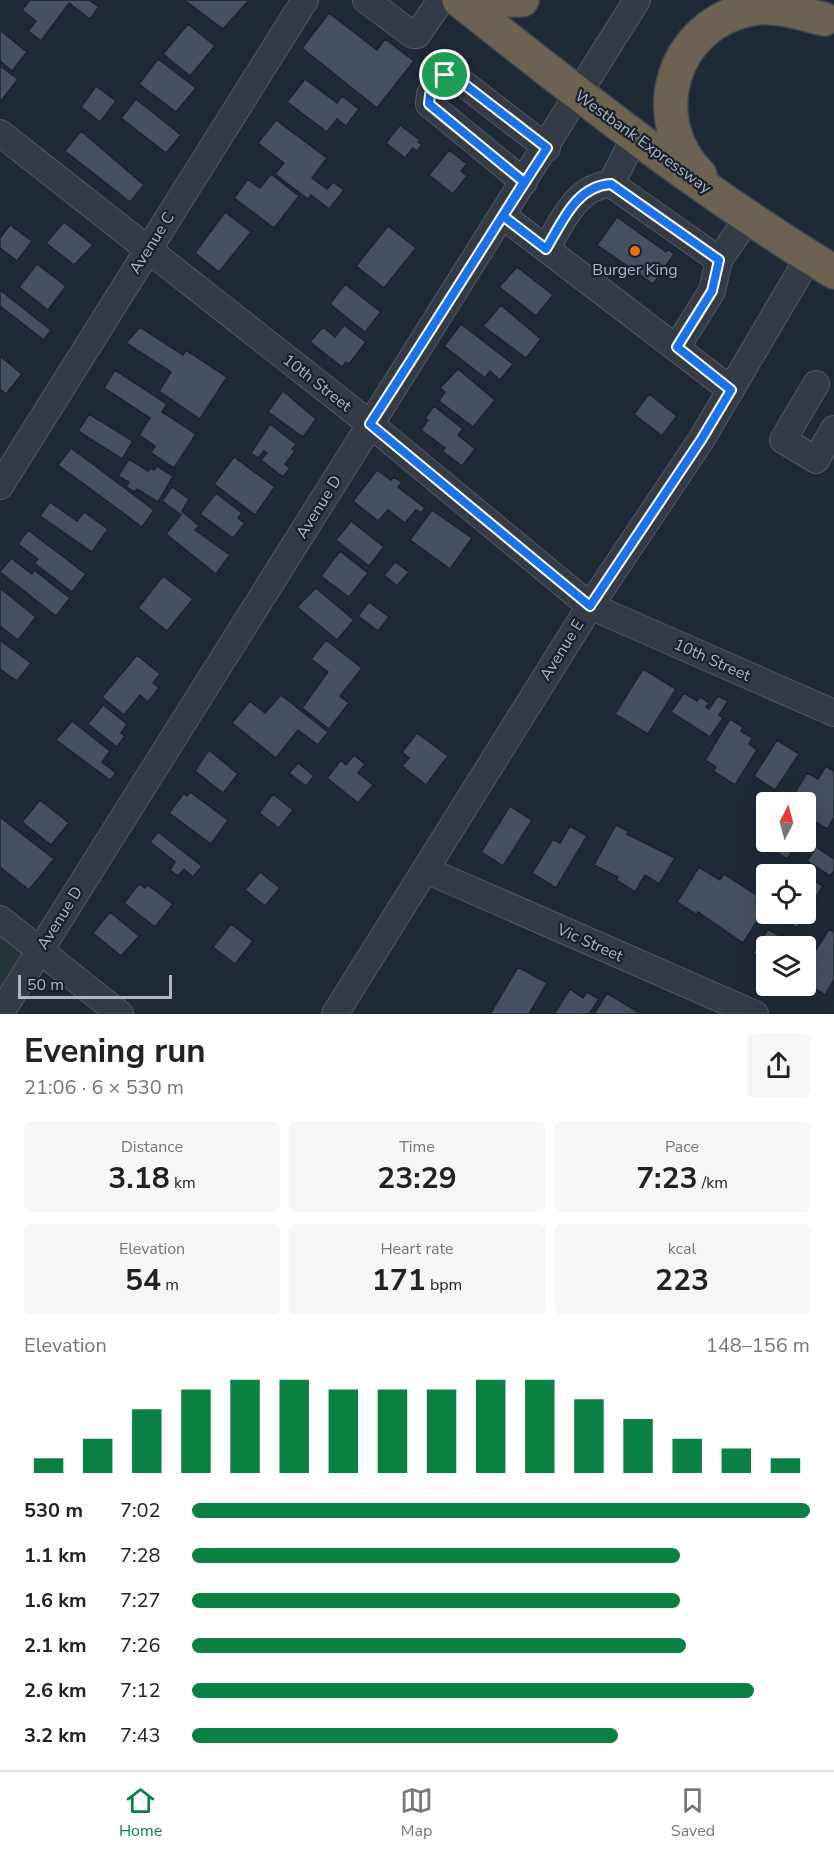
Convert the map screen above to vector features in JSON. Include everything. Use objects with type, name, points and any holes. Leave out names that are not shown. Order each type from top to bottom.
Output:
[{"type":"highway","name":"Westbank Expressway","points":[[459,0],[580,96],[740,212],[822,265]]},
{"type":"highway","points":[[489,0],[522,0]]},
{"type":"highway","points":[[798,0],[831,22]]},
{"type":"highway","points":[[740,212],[691,166],[676,139],[672,115],[675,71],[687,49],[703,31],[721,19],[752,8],[782,9],[831,22]]},
{"type":"street","name":"Avenue C","points":[[0,486],[305,0]]},
{"type":"street","points":[[366,0],[413,35],[417,35],[441,0]]},
{"type":"street","name":"Avenue D","points":[[0,1014],[370,424],[580,96],[637,0]]},
{"type":"street","points":[[524,182],[429,104],[430,94],[445,75],[451,74],[547,148]]},
{"type":"street","name":"10th Street","points":[[0,133],[370,424],[590,606],[834,713]]},
{"type":"street","points":[[611,184],[635,136]]},
{"type":"street","points":[[546,249],[584,191],[596,185],[611,184],[719,260]]},
{"type":"street","points":[[677,347],[712,291],[719,260],[740,212]]},
{"type":"street","points":[[503,216],[731,390]]},
{"type":"street","name":"Avenue E","points":[[335,1014],[590,606],[701,440],[731,390],[822,265]]},
{"type":"street","points":[[816,384],[783,440],[816,460],[834,429]]},
{"type":"street","name":"Vic Street","points":[[426,870],[755,1014]]},
{"type":"street","points":[[0,919],[120,1014]]},
{"type":"shaded area","points":[[0,919],[40,951],[0,1014]]},
{"type":"building","points":[[30,0],[89,0],[99,7],[90,19],[69,3],[41,41],[28,31],[36,21],[22,10]]},
{"type":"building","points":[[184,0],[249,0],[223,29]]},
{"type":"building","points":[[329,13],[377,50],[385,39],[414,61],[377,108],[302,48]]},
{"type":"building","points":[[188,24],[215,46],[190,76],[163,54]]},
{"type":"building","points":[[0,30],[27,52],[12,71],[0,61]]},
{"type":"building","points":[[158,59],[196,88],[176,112],[139,84]]},
{"type":"building","points":[[0,66],[18,79],[1,101],[0,100]]},
{"type":"building","points":[[305,79],[337,103],[342,96],[359,109],[346,126],[337,119],[327,132],[287,102]]},
{"type":"building","points":[[96,86],[116,101],[100,122],[81,107]]},
{"type":"building","points":[[136,99],[181,135],[166,153],[121,118]]},
{"type":"building","points":[[276,120],[327,158],[312,178],[327,189],[333,182],[344,190],[329,209],[311,195],[308,199],[275,174],[284,163],[258,143]]},
{"type":"building","points":[[400,125],[420,140],[418,142],[422,145],[417,151],[413,148],[405,158],[386,143]]},
{"type":"building","points":[[81,131],[144,185],[130,202],[65,151]]},
{"type":"building","points":[[449,150],[467,164],[461,171],[467,176],[453,194],[429,175]]},
{"type":"building","points":[[271,174],[299,196],[274,228],[234,198],[248,179],[260,188]]},
{"type":"building","points":[[225,212],[251,232],[219,272],[195,253]]},
{"type":"building","name":"Burger King","points":[[617,217],[666,252],[668,249],[674,254],[653,284],[597,245]]},
{"type":"building","points":[[64,222],[93,245],[74,265],[46,243]]},
{"type":"building","points":[[10,225],[32,241],[17,261],[0,248],[0,238]]},
{"type":"building","points":[[388,226],[416,248],[384,288],[356,266]]},
{"type":"building","points":[[37,264],[66,286],[48,310],[19,287]]},
{"type":"building","points":[[517,267],[553,295],[536,316],[499,287]]},
{"type":"building","points":[[345,284],[381,312],[365,332],[330,304]]},
{"type":"building","points":[[0,290],[51,330],[44,340],[0,306]]},
{"type":"building","points":[[501,305],[541,339],[526,358],[483,326]]},
{"type":"building","points":[[461,324],[513,364],[500,380],[490,371],[485,378],[444,346]]},
{"type":"building","points":[[344,325],[366,342],[349,364],[346,362],[342,367],[310,342],[323,327],[335,337]]},
{"type":"building","points":[[140,327],[183,355],[186,350],[227,377],[200,419],[159,391],[171,372],[126,343]]},
{"type":"building","points":[[0,356],[22,374],[6,394],[0,389]]},
{"type":"building","points":[[458,369],[495,400],[473,427],[439,401],[445,392],[440,388]]},
{"type":"building","points":[[115,370],[167,404],[162,412],[196,434],[174,468],[151,453],[155,446],[139,435],[150,418],[104,388]]},
{"type":"building","points":[[283,391],[316,419],[303,437],[268,412]]},
{"type":"building","points":[[649,394],[677,416],[662,436],[634,414]]},
{"type":"building","points":[[434,406],[463,429],[458,435],[475,449],[462,466],[442,451],[445,448],[421,430],[428,420],[425,418]]},
{"type":"building","points":[[89,414],[133,441],[122,459],[78,431]]},
{"type":"building","points":[[270,424],[296,444],[292,449],[295,451],[285,464],[290,468],[283,477],[261,460],[267,453],[264,451],[258,458],[251,453]]},
{"type":"building","points":[[71,448],[154,510],[142,527],[58,465]]},
{"type":"building","points":[[234,457],[275,487],[255,515],[214,484]]},
{"type":"building","points":[[129,459],[148,471],[150,468],[154,470],[157,466],[173,476],[158,502],[137,489],[135,492],[126,487],[129,482],[118,476]]},
{"type":"building","points":[[377,470],[391,480],[394,477],[402,482],[398,487],[425,508],[421,513],[416,510],[405,523],[388,510],[378,521],[353,501]]},
{"type":"building","points":[[172,487],[189,499],[182,511],[199,526],[195,530],[230,555],[216,574],[166,534],[181,515],[162,501]]},
{"type":"building","points":[[216,493],[242,513],[238,518],[245,523],[233,538],[200,514]]},
{"type":"building","points":[[50,502],[77,521],[84,512],[108,529],[92,552],[40,516]]},
{"type":"building","points":[[432,510],[472,538],[450,569],[410,540]]},
{"type":"building","points":[[351,521],[384,547],[369,566],[336,540]]},
{"type":"building","points":[[28,530],[86,574],[72,592],[34,563],[38,559],[18,544]]},
{"type":"building","points":[[340,551],[368,573],[349,597],[321,576]]},
{"type":"building","points":[[11,558],[32,574],[34,570],[70,598],[56,616],[0,572]]},
{"type":"building","points":[[395,562],[409,572],[397,586],[384,575]]},
{"type":"building","points":[[163,576],[193,599],[167,631],[138,608]]},
{"type":"building","points":[[0,588],[36,617],[18,640],[0,626]]},
{"type":"building","points":[[316,588],[354,620],[337,640],[297,607]]},
{"type":"building","points":[[369,602],[389,617],[378,631],[358,616]]},
{"type":"building","points":[[0,640],[31,663],[17,681],[0,669]]},
{"type":"building","points":[[326,640],[362,668],[340,696],[349,703],[329,729],[302,708],[328,672],[311,659]]},
{"type":"building","points":[[137,655],[160,674],[153,683],[159,688],[148,702],[140,695],[124,715],[102,697]]},
{"type":"building","points":[[643,669],[676,689],[648,734],[615,714]]},
{"type":"building","points":[[684,693],[697,701],[700,697],[709,703],[706,707],[709,709],[718,696],[728,701],[719,715],[723,718],[710,737],[671,712]]},
{"type":"building","points":[[281,695],[328,732],[318,745],[298,730],[276,758],[232,723],[250,701],[265,713]]},
{"type":"building","points":[[103,705],[127,724],[121,733],[125,736],[117,747],[88,724]]},
{"type":"building","points":[[730,719],[743,727],[741,731],[752,738],[749,744],[757,750],[735,785],[713,771],[716,767],[705,760]]},
{"type":"building","points":[[72,721],[110,751],[102,762],[116,773],[110,780],[56,740]]},
{"type":"building","points":[[417,733],[448,756],[426,785],[402,766],[409,758],[402,752]]},
{"type":"building","points":[[777,740],[799,754],[775,790],[754,776]]},
{"type":"building","points":[[209,750],[238,774],[223,793],[195,771]]},
{"type":"building","points":[[354,755],[365,764],[358,773],[373,785],[358,803],[327,778],[341,760],[346,765]]},
{"type":"building","points":[[298,763],[314,776],[306,786],[289,773]]},
{"type":"building","points":[[826,766],[834,771],[834,818],[827,829],[816,822],[816,792],[795,792],[807,773],[818,779]]},
{"type":"building","points":[[190,792],[228,820],[211,844],[169,813],[184,793],[187,796]]},
{"type":"building","points":[[273,794],[293,810],[279,828],[259,813]]},
{"type":"building","points":[[40,800],[69,823],[51,845],[22,822]]},
{"type":"building","points":[[510,806],[532,820],[503,866],[481,852]]},
{"type":"building","points":[[0,817],[54,859],[29,890],[0,867]]},
{"type":"building","points":[[616,825],[628,831],[627,834],[675,858],[659,884],[645,875],[635,892],[616,880],[618,877],[594,865]]},
{"type":"building","points":[[570,826],[587,836],[556,888],[532,873],[553,839],[560,843]]},
{"type":"building","points":[[158,832],[202,866],[193,877],[184,869],[178,876],[170,870],[175,862],[150,842]]},
{"type":"building","points":[[816,847],[834,859],[834,871],[830,876],[816,867],[816,864],[807,861],[813,852],[816,852]]},
{"type":"building","points":[[776,852],[792,852],[787,859]]},
{"type":"building","points":[[699,867],[720,880],[724,874],[756,894],[756,923],[743,943],[698,912],[697,915],[677,902]]},
{"type":"building","points":[[260,872],[280,888],[265,906],[245,890]]},
{"type":"building","points":[[816,881],[823,886],[816,897]]},
{"type":"building","points":[[139,884],[145,888],[148,885],[173,904],[155,927],[124,903]]},
{"type":"building","points":[[110,912],[139,936],[121,956],[93,933]]},
{"type":"building","points":[[231,924],[253,941],[235,964],[213,947]]},
{"type":"building","points":[[768,929],[779,936],[764,936]]},
{"type":"building","points":[[829,929],[834,932],[834,980],[825,995],[816,989],[816,950]]},
{"type":"building","points":[[518,967],[547,983],[529,1014],[490,1014]]},
{"type":"building","points":[[570,989],[583,998],[587,992],[599,999],[589,1014],[554,1014]]},
{"type":"building","points":[[607,993],[641,1014],[594,1014]]},
{"type":"place","name":"Burger King","points":[[635,251]]},
{"type":"route","points":[[451,74],[547,148],[503,216],[546,249],[584,191],[596,185],[611,184],[719,260],[712,291],[692,327],[677,347],[731,390],[701,440],[590,606],[370,424],[524,182],[429,104],[430,94],[445,75],[451,74]]}]
